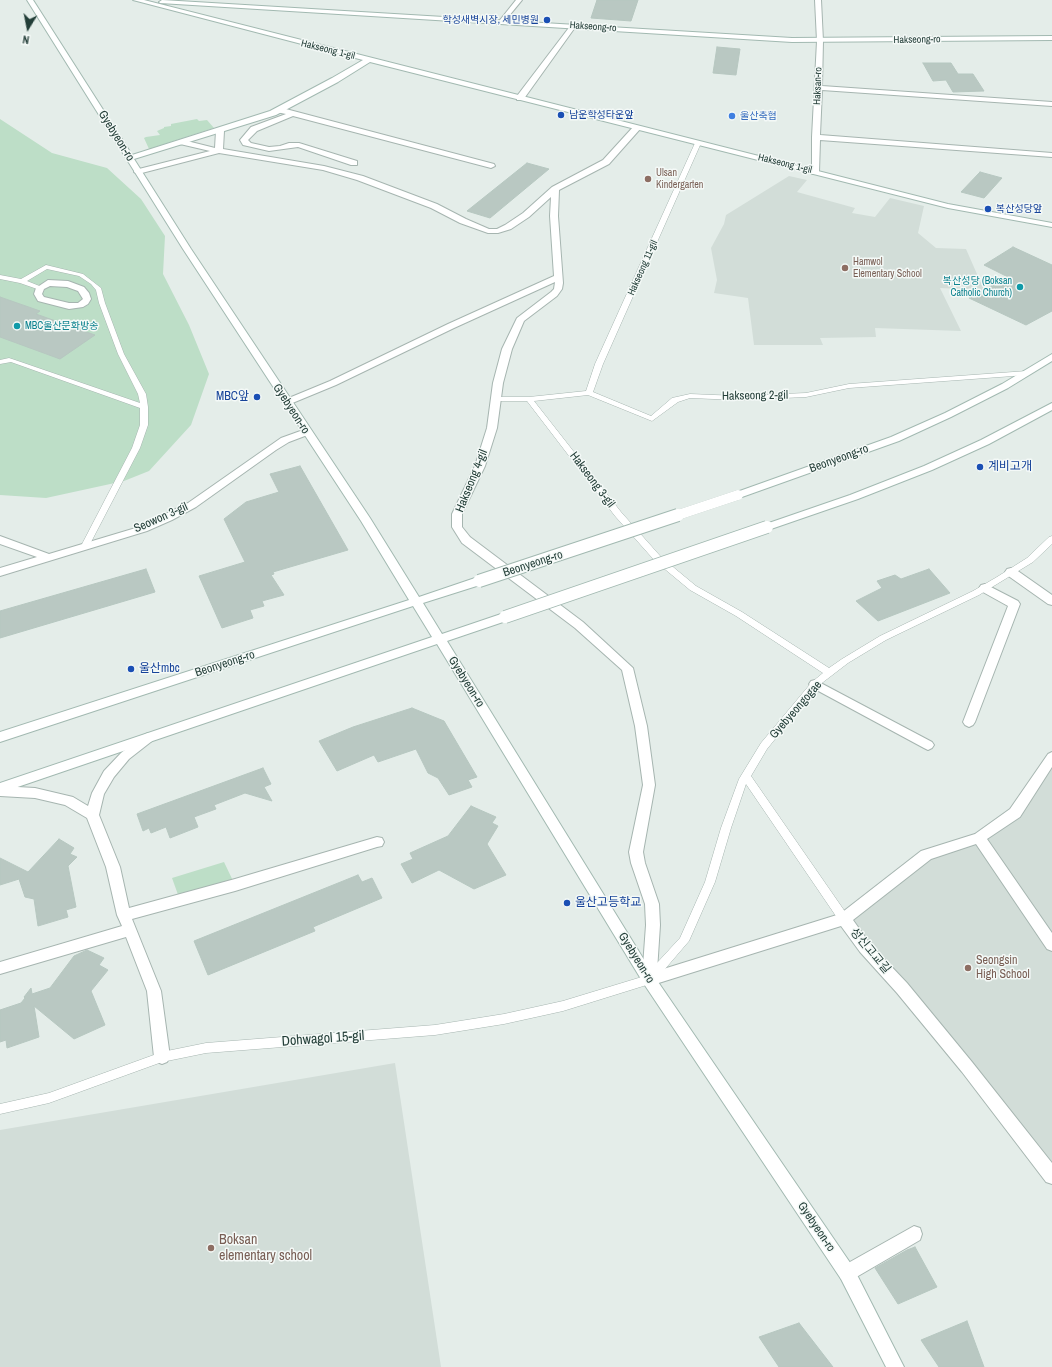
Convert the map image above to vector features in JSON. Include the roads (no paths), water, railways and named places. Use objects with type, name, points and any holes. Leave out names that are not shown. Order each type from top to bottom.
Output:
[{"type":"street","name":"Gyebyeon-ro","points":[[30,0],[138,172],[306,432],[366,520],[649,980],[847,1273],[895,1367]]},
{"type":"street","name":"Hakseong-ro","points":[[135,0],[204,2],[820,41],[1052,38]]},
{"type":"street","name":"Hakseong 1-gil","points":[[135,0],[948,206],[1052,225]]},
{"type":"street","points":[[502,21],[519,0]]},
{"type":"street","name":"Haksan-ro","points":[[815,172],[820,41],[818,0]]},
{"type":"street","points":[[520,98],[573,26]]},
{"type":"street","points":[[130,158],[220,131],[279,110],[335,80],[368,60]]},
{"type":"street","points":[[818,88],[1052,104]]},
{"type":"street","points":[[279,110],[491,166]]},
{"type":"street","points":[[292,114],[254,129],[244,140],[249,145],[269,149],[281,148],[289,145],[299,145],[354,163]]},
{"type":"street","points":[[183,142],[219,151],[324,168],[360,178],[429,203],[463,221],[488,231],[498,231],[508,227],[526,215],[555,189],[606,162],[636,128]]},
{"type":"street","points":[[219,151],[220,131]]},
{"type":"street","points":[[816,138],[1052,155]]},
{"type":"street","points":[[138,172],[219,151]]},
{"type":"street","name":"Hakseong 4-gil","points":[[555,189],[554,216],[558,289],[554,294],[520,320],[508,349],[498,384],[492,428],[480,466],[457,514],[457,527],[466,540],[579,624],[628,668],[641,726],[649,785],[636,852],[638,863],[652,904],[654,924],[649,980]]},
{"type":"street","points":[[287,402],[333,383],[451,326],[558,277]]},
{"type":"street","points":[[48,283],[68,284],[81,289],[85,293],[87,299],[80,305],[70,306],[50,303],[41,299],[38,294],[40,288],[48,283]]},
{"type":"street","name":"Beonyeong-ro","points":[[0,738],[738,495],[895,439],[948,415],[1027,373],[1052,357]]},
{"type":"street","points":[[0,789],[440,640],[854,497],[928,468],[985,442],[1052,406]]},
{"type":"street","name":"Seowon 3-gil","points":[[0,572],[143,529],[168,518],[192,505],[272,448],[285,440],[306,432]]},
{"type":"street","points":[[0,540],[47,557]]},
{"type":"street","points":[[1011,572],[1052,601]]},
{"type":"street","points":[[969,722],[1014,604],[985,588]]},
{"type":"street","points":[[815,684],[928,745]]},
{"type":"street","points":[[148,738],[125,756],[109,774],[98,793],[92,815],[113,867],[124,915],[154,991],[162,1057]]},
{"type":"street","name":"성신고교길","points":[[1052,757],[1015,813],[979,838],[926,855],[844,919],[865,948],[902,988],[967,1067],[1052,1176]]},
{"type":"street","points":[[0,789],[35,793],[68,801],[92,815]]},
{"type":"street","points":[[979,838],[1052,945]]},
{"type":"street","points":[[124,915],[235,885],[378,842]]},
{"type":"street","points":[[649,980],[844,919]]},
{"type":"street","points":[[0,968],[130,930]]},
{"type":"street","points":[[847,1273],[914,1234]]},
{"type":"lane","name":"Hakseong 11-gil","points":[[589,393],[599,364],[698,143]]},
{"type":"lane","points":[[22,281],[46,267],[81,276],[93,282],[99,289],[102,303],[121,354],[142,394],[144,425],[136,448],[85,546]]},
{"type":"lane","points":[[0,277],[22,281],[40,288]]},
{"type":"lane","points":[[0,362],[13,360],[144,407]]},
{"type":"lane","name":"Hakseong 2-gil","points":[[496,399],[529,399],[589,393],[652,420],[675,400],[690,396],[738,398],[806,395],[849,386],[1027,373]]},
{"type":"lane","name":"Hakseong 3-gil","points":[[529,399],[618,514],[658,559],[693,588],[739,614],[830,673]]},
{"type":"lane","name":"Gyebyeongogae","points":[[649,980],[684,941],[710,882],[726,828],[742,782],[764,746],[815,684],[845,661],[883,638],[985,588],[1011,572],[1030,560],[1052,538]]},
{"type":"lane","points":[[746,776],[844,919]]},
{"type":"lane","name":"Dohwagol 15-gil","points":[[0,1109],[48,1098],[162,1057],[206,1048],[435,1030],[504,1019],[563,1006],[649,980]]},
{"type":"place","name":"학성새벽시장, 세민병원","points":[[547,20]]},
{"type":"place","name":"남운학성타운앞","points":[[561,115]]},
{"type":"place","name":"울산축협","points":[[732,116]]},
{"type":"place","name":"Ulsan Kindergarten","points":[[648,179]]},
{"type":"place","name":"복산성당앞","points":[[988,209]]},
{"type":"place","name":"Hamwol Elementary School","points":[[845,268]]},
{"type":"place","name":"복산성당 (Boksan Catholic Church)","points":[[1020,287]]},
{"type":"place","name":"MBC울산문화방송","points":[[17,326]]},
{"type":"place","name":"MBC앞","points":[[257,397]]},
{"type":"place","name":"계비고개","points":[[980,467]]},
{"type":"place","name":"울산mbc","points":[[131,669]]},
{"type":"place","name":"울산고등학교","points":[[567,903]]},
{"type":"place","name":"Seongsin High School","points":[[968,968]]},
{"type":"place","name":"Boksan elementary school","points":[[211,1248]]}]
